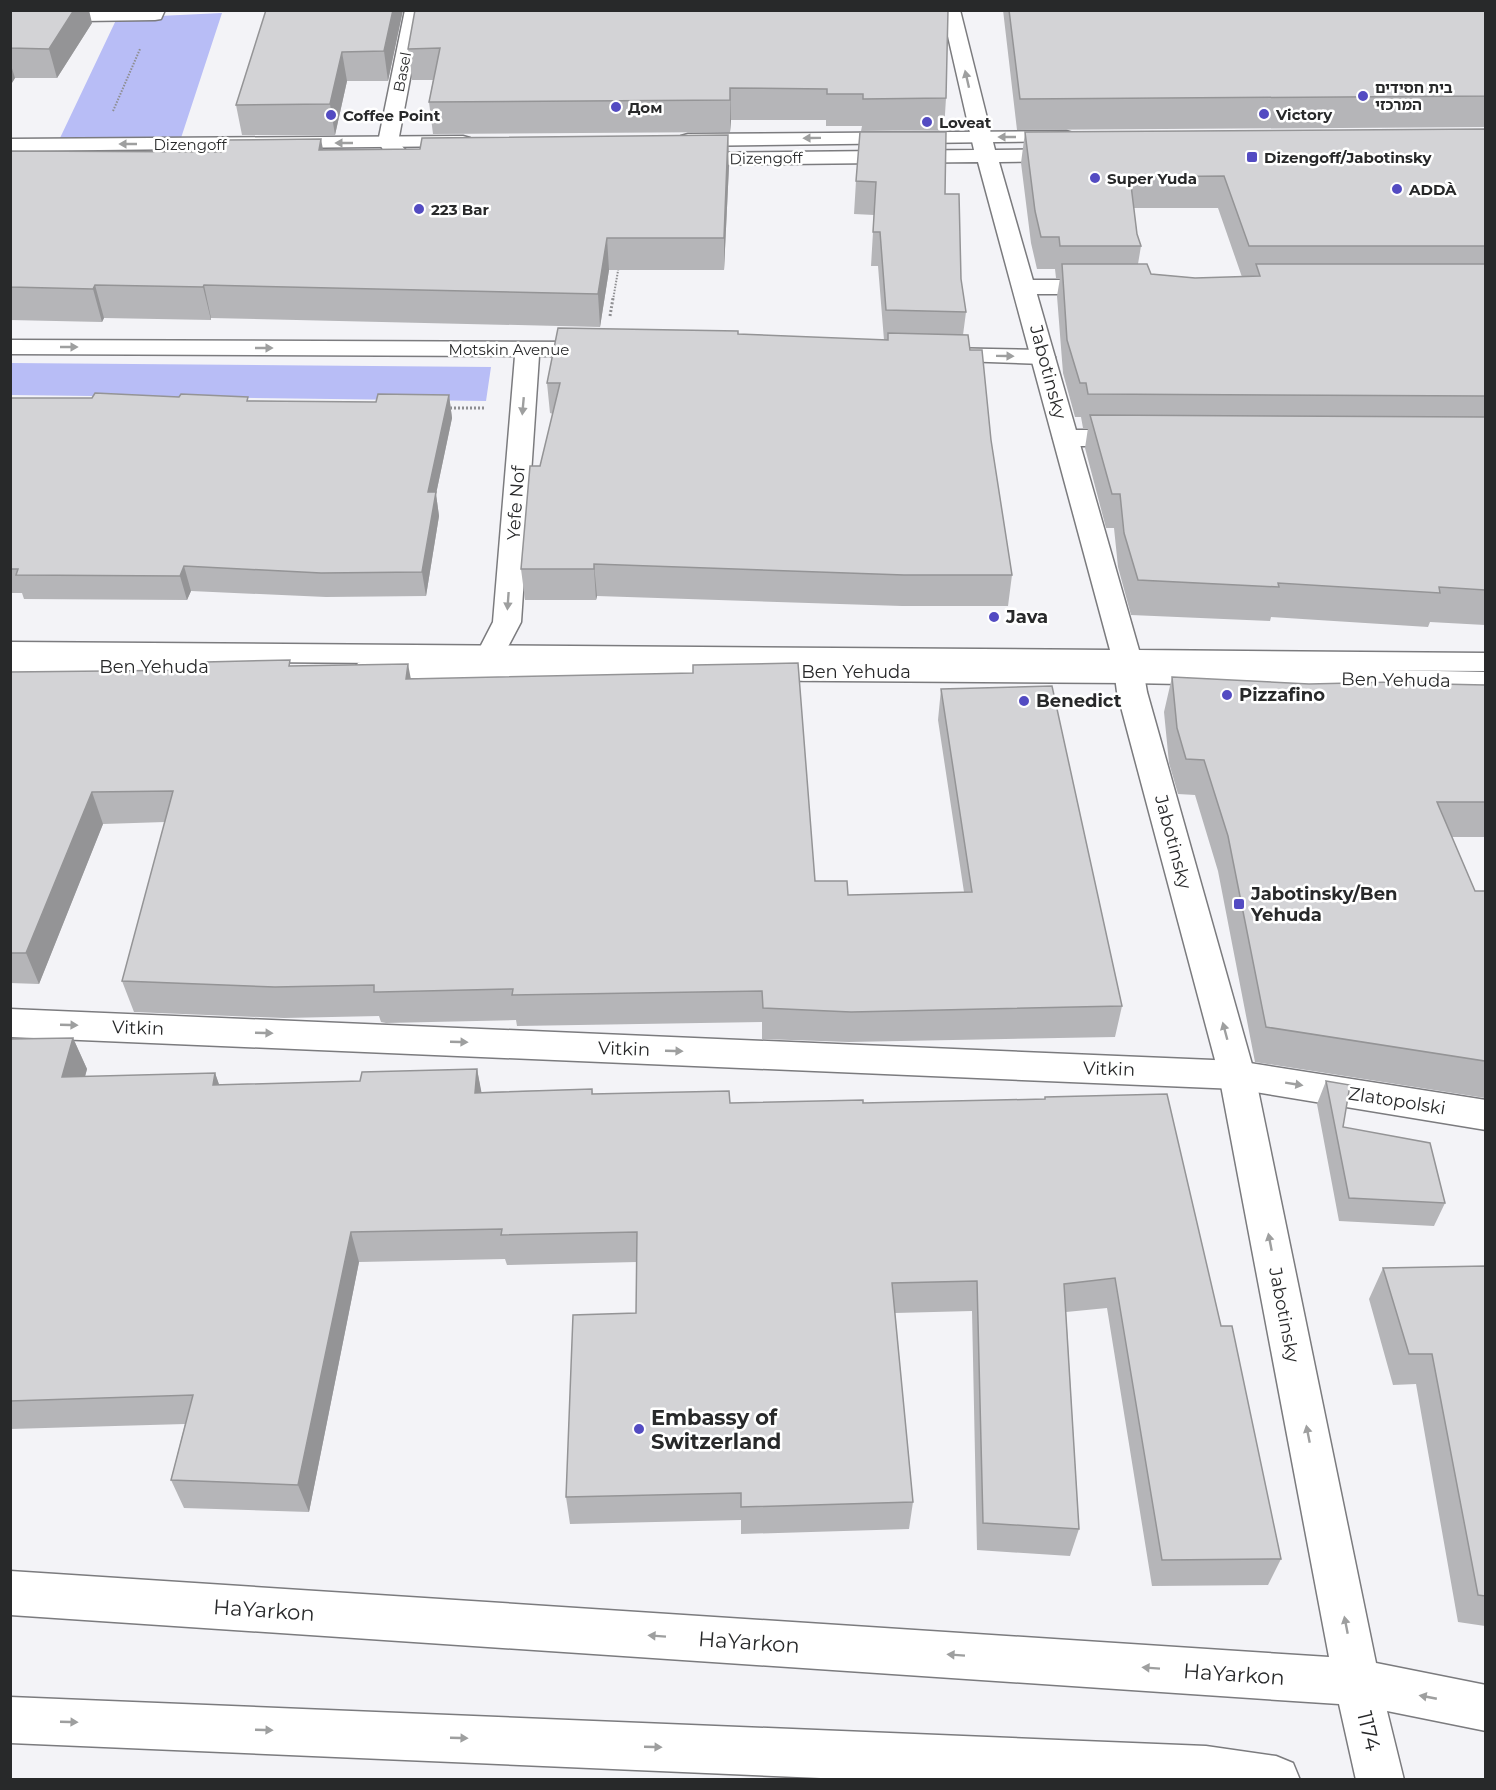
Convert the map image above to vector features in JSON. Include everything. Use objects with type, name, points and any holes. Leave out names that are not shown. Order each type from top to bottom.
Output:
[{"type":"street","name":"Jabotinsky","points":[[951,10],[983,146],[1025,287],[1128,666],[1135,703],[1237,1075],[1357,1682]]},
{"type":"street","points":[[10,17],[156,13]]},
{"type":"street","points":[[414,13],[436,15]]},
{"type":"street","name":"Basel","points":[[388,142],[414,13]]},
{"type":"street","points":[[388,142],[397,155],[406,161]]},
{"type":"street","name":"Dizengoff","points":[[662,159],[983,146],[1090,146]]},
{"type":"street","name":"Dizengoff","points":[[10,164],[406,161],[479,151]]},
{"type":"street","points":[[1025,287],[1131,287]]},
{"type":"street","name":"Motskin Avenue","points":[[10,347],[627,350]]},
{"type":"street","name":"Yefe Nof","points":[[490,655],[507,622],[528,348]]},
{"type":"street","points":[[912,355],[1043,357]]},
{"type":"street","points":[[1066,438],[1162,438]]},
{"type":"street","name":"Ben Yehuda","points":[[10,651],[490,655],[1128,666],[1485,662]]},
{"type":"street","name":"Vitkin","points":[[10,1023],[1237,1075]]},
{"type":"street","name":"Zlatopolski","points":[[1237,1075],[1485,1115]]},
{"type":"street","name":"HaYarkon","points":[[10,1593],[1357,1682],[1485,1708]]},
{"type":"street","name":"1174","points":[[1357,1682],[1380,1779]]},
{"type":"street","points":[[10,1719],[1194,1770],[1276,1779]]},
{"type":"lane","name":"Dizengoff","points":[[673,140],[983,146]]},
{"type":"lane","name":"Dizengoff","points":[[10,145],[388,142],[479,151]]},
{"type":"lane","name":"Ben Yehuda","points":[[10,666],[1128,666],[1485,681]]},
{"type":"path","points":[[99,144],[156,13]]},
{"type":"path","points":[[604,350],[620,260]]},
{"type":"path","points":[[439,408],[523,408]]},
{"type":"shaded area","points":[[222,13],[181,138],[60,138],[117,18]]},
{"type":"shaded area","points":[[11,363],[491,367],[486,401],[11,395]]},
{"type":"building","points":[[10,10],[74,10],[49,49],[10,48]]},
{"type":"building","points":[[266,10],[393,10],[384,51],[342,52],[330,104],[236,105]]},
{"type":"building","points":[[415,10],[948,10],[946,98],[863,99],[863,94],[827,94],[827,89],[730,88],[730,100],[429,102],[440,48],[408,49]]},
{"type":"building","points":[[1009,10],[1485,10],[1485,96],[1020,99]]},
{"type":"building","points":[[1485,129],[1485,246],[1249,246],[1224,176],[1130,177],[1137,234],[1141,246],[1060,246],[1059,237],[1041,237],[1035,211],[1025,132]]},
{"type":"building","points":[[860,132],[946,132],[945,194],[959,194],[961,279],[966,312],[886,310],[880,232],[873,232],[876,182],[856,181]]},
{"type":"building","points":[[728,135],[724,238],[607,238],[598,294],[204,285],[203,287],[95,285],[93,289],[10,287],[10,151],[221,152],[225,140],[321,139],[319,150],[420,149],[422,138]]},
{"type":"building","points":[[1062,264],[1147,264],[1151,274],[1195,278],[1260,276],[1256,264],[1485,264],[1485,396],[1088,394],[1086,383],[1080,383],[1067,340]]},
{"type":"building","points":[[558,328],[738,331],[738,334],[888,340],[888,333],[968,335],[970,350],[982,350],[991,440],[1012,575],[904,575],[594,564],[594,569],[521,569],[530,466],[540,466],[560,383],[547,383]]},
{"type":"building","points":[[95,393],[179,397],[181,394],[248,397],[247,401],[376,402],[378,394],[449,395],[428,492],[436,492],[422,572],[321,573],[184,566],[180,576],[16,575],[18,569],[10,569],[10,398],[92,398]]},
{"type":"building","points":[[1090,415],[1485,417],[1485,590],[1439,587],[1440,593],[1278,583],[1279,587],[1138,580],[1124,533],[1120,494],[1112,494]]},
{"type":"building","points":[[290,660],[289,666],[408,664],[406,679],[693,673],[693,665],[798,663],[815,881],[847,881],[848,895],[972,892],[941,689],[1052,686],[1122,1006],[851,1012],[763,1008],[762,991],[512,995],[513,989],[374,992],[374,985],[275,987],[122,981],[173,791],[92,792],[26,953],[10,953],[10,672],[202,670],[205,662]]},
{"type":"building","points":[[1172,677],[1309,684],[1437,681],[1439,684],[1485,685],[1485,802],[1437,802],[1475,891],[1485,891],[1485,1061],[1266,1027],[1228,836],[1204,760],[1186,759],[1177,728]]},
{"type":"building","points":[[73,1038],[62,1077],[215,1073],[213,1085],[360,1081],[362,1072],[477,1069],[475,1093],[592,1089],[592,1094],[729,1091],[730,1103],[863,1100],[863,1103],[1167,1094],[1221,1326],[1232,1326],[1281,1559],[1162,1560],[1115,1278],[1064,1284],[1079,1529],[983,1523],[977,1281],[892,1283],[913,1502],[741,1507],[741,1493],[566,1497],[573,1315],[636,1313],[637,1232],[501,1235],[502,1229],[351,1232],[298,1485],[171,1480],[193,1395],[10,1401],[10,1039]]},
{"type":"building","points":[[1326,1081],[1350,1085],[1343,1127],[1430,1143],[1445,1203],[1349,1198]]},
{"type":"building","points":[[1485,1266],[1485,1596],[1478,1595],[1432,1354],[1409,1354],[1383,1268]]},
{"type":"place","name":"בית חסידים המרכזי","points":[[1363,96]]},
{"type":"place","name":"Дом","points":[[616,107]]},
{"type":"place","name":"Victory","points":[[1264,114]]},
{"type":"place","name":"Coffee Point","points":[[331,115]]},
{"type":"place","name":"Loveat","points":[[927,122]]},
{"type":"place","name":"Dizengoff/Jabotinsky","points":[[1252,157]]},
{"type":"place","name":"Super Yuda","points":[[1095,178]]},
{"type":"place","name":"ADDÀ","points":[[1397,189]]},
{"type":"place","name":"223 Bar","points":[[419,209]]},
{"type":"place","name":"Java","points":[[994,617]]},
{"type":"place","name":"Pizzafino","points":[[1227,695]]},
{"type":"place","name":"Benedict","points":[[1024,701]]},
{"type":"place","name":"Jabotinsky/Ben Yehuda","points":[[1239,904]]},
{"type":"place","name":"Embassy of Switzerland","points":[[639,1429]]}]
